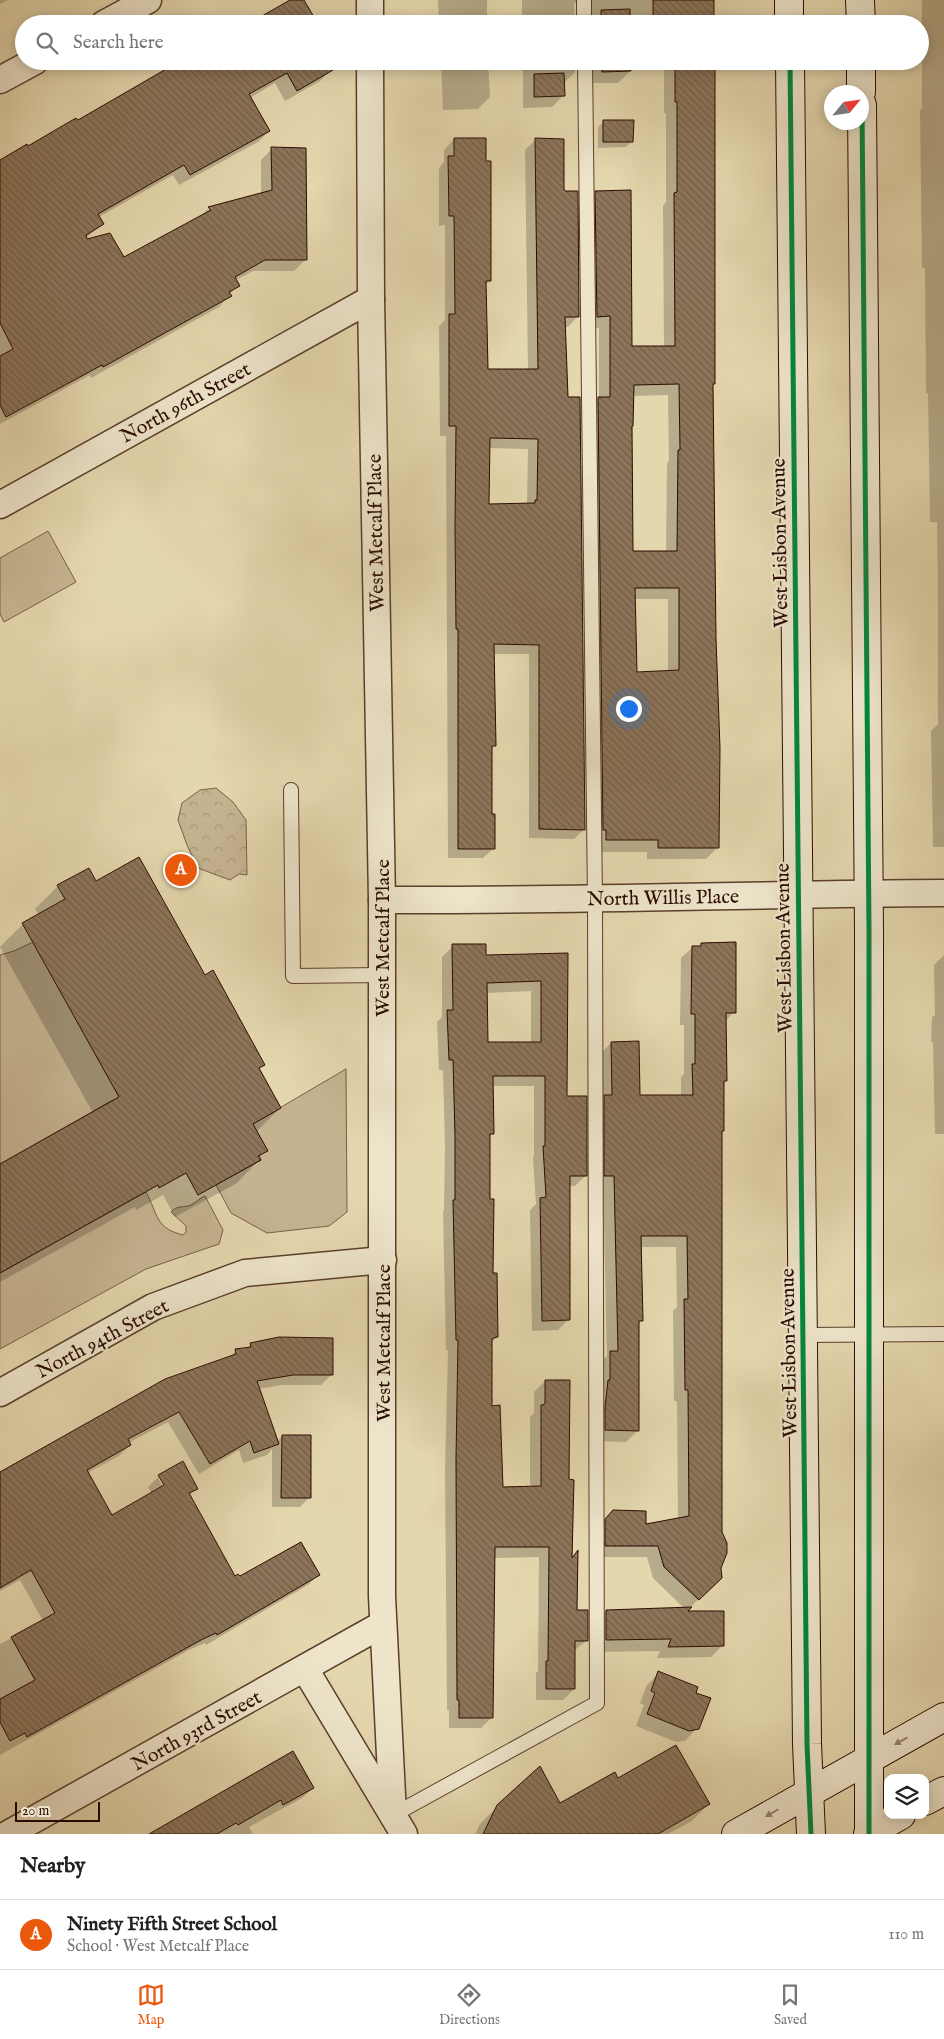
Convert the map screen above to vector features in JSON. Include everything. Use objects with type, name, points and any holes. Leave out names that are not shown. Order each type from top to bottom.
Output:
[{"type":"main road","points":[[789,0],[790,15]]},
{"type":"main road","points":[[860,0],[861,15]]},
{"type":"main road","name":"West Lisbon Avenue","points":[[790,70],[808,1793],[811,1834]]},
{"type":"main road","points":[[861,70],[861,85]]},
{"type":"main road","points":[[862,130],[869,893],[868,1834]]},
{"type":"main road","points":[[736,1834],[944,1717]]},
{"type":"main road","points":[[929,1799],[944,1791]]},
{"type":"main road","points":[[868,1834],[894,1819]]},
{"type":"street","points":[[120,15],[148,0]]},
{"type":"street","points":[[370,0],[370,15]]},
{"type":"street","points":[[0,80],[18,70]]},
{"type":"street","name":"West Metcalf Place","points":[[370,70],[371,299],[383,975],[383,1624],[398,1824]]},
{"type":"street","name":"North 96th Street","points":[[0,506],[371,299]]},
{"type":"street","name":"North Willis Place","points":[[382,900],[595,899],[798,893],[944,893]]},
{"type":"street","name":"North 94th Street","points":[[0,1393],[153,1307],[245,1273],[383,1260]]},
{"type":"street","name":"North 93rd Street","points":[[8,1834],[306,1669],[383,1624]]},
{"type":"street","points":[[306,1669],[398,1824]]},
{"type":"lane","points":[[584,0],[584,15]]},
{"type":"lane","points":[[398,1824],[597,1703],[595,899],[585,70]]},
{"type":"lane","points":[[291,790],[293,976],[383,975]]},
{"type":"lane","points":[[803,1335],[944,1334]]},
{"type":"green space","points":[[48,531],[76,582],[4,622],[0,614],[0,558]]},
{"type":"green space","points":[[216,788],[233,802],[246,820],[247,875],[239,874],[230,880],[198,868],[178,820],[182,803],[200,790]]},
{"type":"green space","points":[[33,942],[127,1098],[113,1100],[0,1164],[0,955]]},
{"type":"green space","points":[[346,1069],[347,1212],[329,1226],[267,1233],[231,1213],[216,1185],[261,1160],[249,1126]]},
{"type":"green space","points":[[146,1192],[162,1224],[174,1232],[183,1235],[186,1232],[186,1226],[171,1212],[191,1205],[205,1196],[223,1230],[219,1244],[146,1269],[0,1349],[0,1273]]},
{"type":"building","points":[[290,0],[304,0],[313,15],[264,15]]},
{"type":"building","points":[[653,0],[714,0],[714,15],[653,15]]},
{"type":"building","points":[[630,9],[630,15],[601,15],[601,10]]},
{"type":"building","points":[[164,70],[333,70],[297,91],[287,73],[249,94],[270,131],[190,175],[184,165],[98,214],[104,224],[86,235],[87,239],[110,233],[124,257],[211,210],[208,207],[272,190],[271,147],[306,148],[307,260],[265,260],[235,277],[240,286],[229,292],[232,296],[103,367],[102,365],[6,417],[0,405],[0,356],[13,349],[0,323],[0,160],[76,118],[78,120]]},
{"type":"building","points":[[602,70],[631,70],[631,71],[602,72]]},
{"type":"building","points":[[675,70],[715,70],[715,384],[713,384],[716,639],[720,748],[719,848],[658,848],[658,840],[606,840],[606,830],[603,830],[598,397],[610,397],[610,316],[597,317],[595,191],[631,190],[632,346],[675,346],[674,193],[677,192],[677,102],[675,102]],"holes":[[[679,384],[680,450],[678,450],[677,551],[633,551],[632,426],[634,385]],[[635,588],[679,588],[679,670],[637,672]]]},
{"type":"building","points":[[564,73],[565,96],[534,97],[534,74]]},
{"type":"building","points":[[603,120],[634,120],[633,142],[603,142]]},
{"type":"building","points":[[454,138],[486,138],[486,161],[491,161],[491,281],[486,281],[488,369],[538,369],[535,138],[564,139],[564,189],[565,191],[578,191],[579,317],[565,317],[568,397],[580,397],[585,830],[539,829],[539,645],[494,644],[496,746],[492,746],[492,814],[495,814],[495,849],[458,849],[456,426],[449,426],[449,314],[455,314],[454,216],[449,216],[448,156],[454,156]],"holes":[[[490,438],[538,439],[537,500],[535,500],[535,503],[489,504]]]},
{"type":"building","points":[[139,857],[205,975],[213,970],[265,1065],[259,1068],[281,1108],[253,1124],[268,1151],[258,1156],[261,1160],[198,1195],[186,1173],[159,1188],[158,1185],[0,1273],[0,1164],[119,1097],[22,923],[65,899],[57,885],[89,868],[96,881]]},
{"type":"building","points":[[736,942],[736,1013],[726,1013],[727,1081],[724,1081],[724,1131],[722,1131],[722,1532],[727,1543],[727,1553],[721,1568],[722,1578],[699,1600],[664,1567],[658,1546],[605,1546],[605,1519],[613,1510],[646,1511],[646,1524],[689,1516],[688,1390],[685,1390],[684,1299],[688,1299],[687,1236],[641,1236],[643,1321],[639,1321],[639,1431],[605,1430],[605,1408],[608,1380],[610,1380],[610,1351],[618,1351],[614,1176],[604,1176],[604,1095],[612,1095],[611,1042],[639,1041],[640,1095],[693,1095],[692,1064],[695,1064],[695,1014],[691,1014],[692,946],[701,946],[701,943]]},
{"type":"building","points":[[452,944],[486,944],[486,955],[568,953],[567,1096],[587,1096],[587,1176],[570,1176],[570,1320],[542,1321],[540,1198],[546,1197],[543,1146],[545,1146],[545,1076],[493,1076],[494,1134],[490,1134],[490,1199],[494,1199],[493,1273],[497,1273],[498,1337],[492,1340],[492,1406],[500,1405],[503,1487],[541,1486],[541,1405],[545,1403],[545,1380],[570,1380],[569,1479],[574,1480],[572,1558],[578,1550],[577,1610],[588,1610],[588,1641],[575,1641],[575,1689],[546,1689],[549,1547],[495,1547],[493,1718],[459,1718],[459,1700],[457,1700],[456,1458],[458,1340],[456,1340],[453,1200],[455,1200],[455,1135],[453,1060],[449,1060],[447,1010],[453,1010]],"holes":[[[541,981],[541,1042],[488,1042],[487,983]]]},
{"type":"building","points":[[279,1337],[333,1338],[333,1375],[293,1375],[257,1381],[279,1444],[254,1453],[250,1441],[210,1464],[179,1412],[128,1439],[131,1445],[87,1470],[112,1515],[164,1485],[158,1475],[183,1461],[198,1489],[189,1493],[235,1576],[238,1574],[240,1576],[301,1542],[320,1575],[217,1635],[216,1633],[201,1640],[27,1737],[25,1733],[10,1741],[0,1722],[0,1699],[35,1680],[11,1637],[55,1613],[31,1570],[0,1588],[0,1472],[165,1379],[236,1354],[235,1349],[251,1347],[250,1343]]},
{"type":"building","points":[[282,1435],[311,1435],[311,1498],[281,1498]]},
{"type":"building","points":[[692,1607],[688,1611],[724,1611],[724,1646],[668,1647],[671,1639],[606,1640],[606,1610]]},
{"type":"building","points":[[658,1671],[698,1687],[696,1693],[711,1698],[699,1729],[689,1731],[647,1714],[655,1693],[651,1691]]},
{"type":"building","points":[[676,1745],[710,1804],[658,1834],[483,1834],[497,1805],[540,1766],[560,1803],[615,1772],[618,1778]]},
{"type":"building","points":[[293,1751],[314,1788],[283,1805],[281,1800],[238,1825],[236,1823],[217,1834],[149,1834]]},
{"type":"cycle path","points":[[790,70],[807,1744],[811,1834]]},
{"type":"cycle path","points":[[862,130],[869,930],[869,1834]]},
{"type":"place","name":"Ninety Fifth Street School","points":[[181,870]]}]
